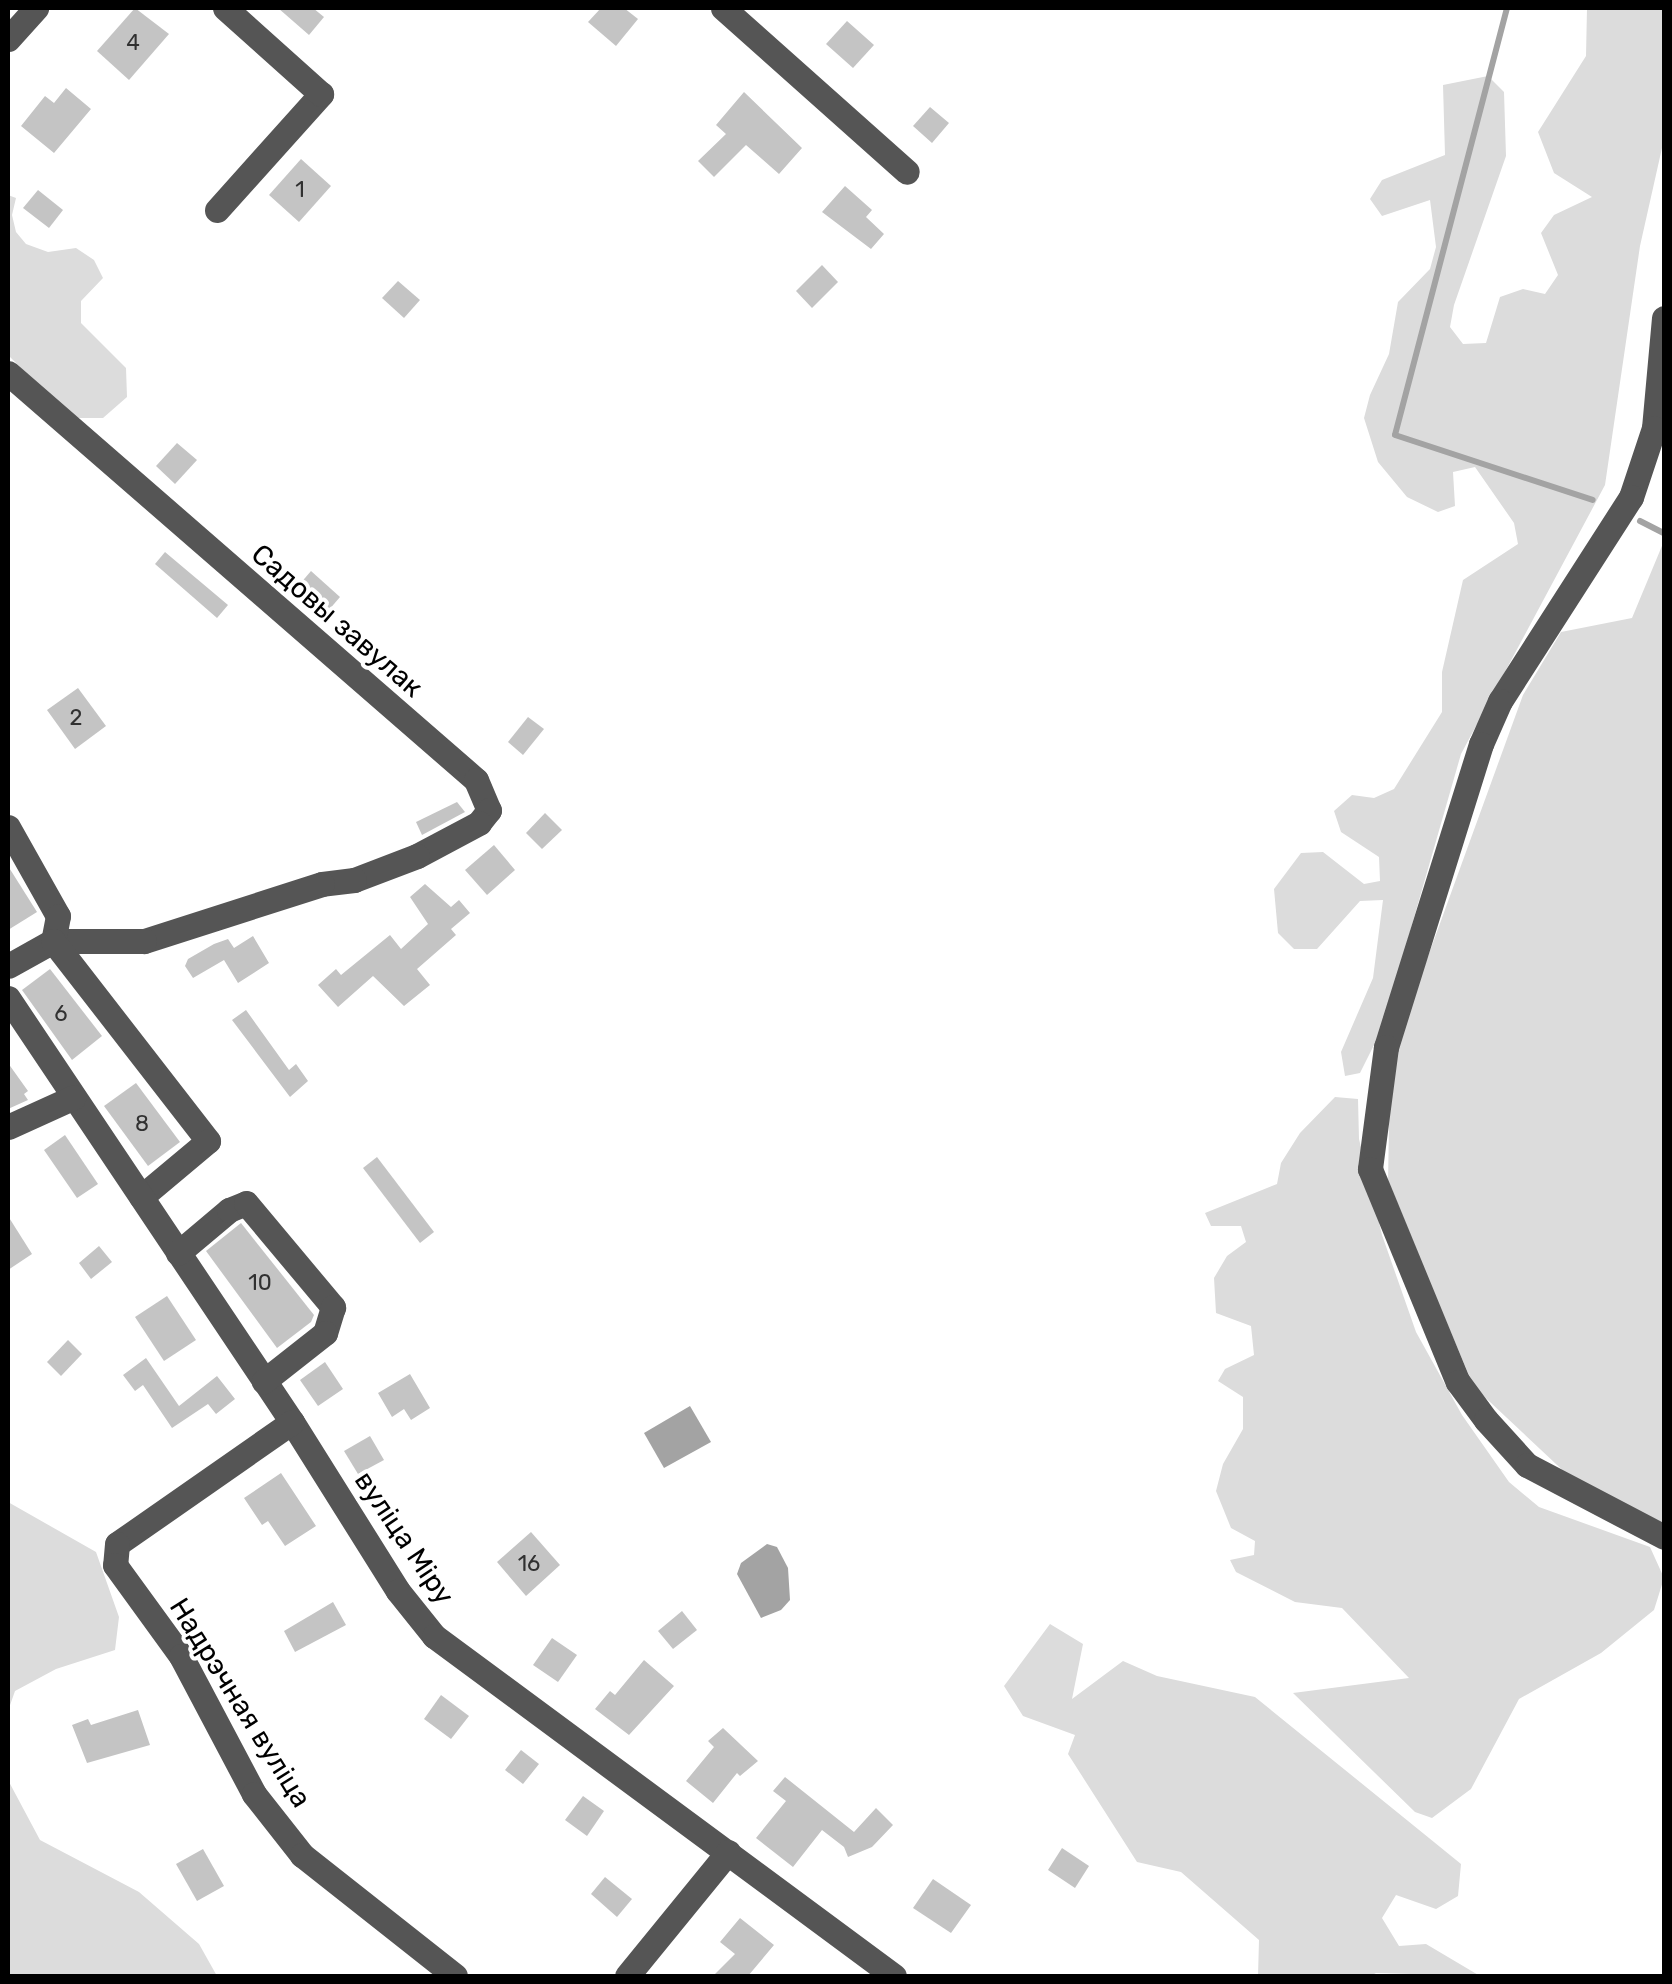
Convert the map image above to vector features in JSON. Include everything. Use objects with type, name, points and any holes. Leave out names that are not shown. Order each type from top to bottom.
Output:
[{"type":"street","points":[[8,39],[36,8]]},
{"type":"street","points":[[217,210],[320,94],[224,8]]},
{"type":"street","points":[[722,8],[907,172]]},
{"type":"street","points":[[1664,318],[1654,428],[1631,497],[1500,701],[1481,744],[1386,1048],[1370,1169],[1458,1382],[1486,1420],[1527,1465],[1664,1537]]},
{"type":"street","name":"Садовы завулак","points":[[8,373],[158,508],[476,780],[489,810],[479,823],[417,856],[354,880],[322,884],[144,941],[53,941]]},
{"type":"street","points":[[8,827],[58,916],[53,941],[208,1141],[141,1197]]},
{"type":"street","points":[[8,966],[53,941]]},
{"type":"street","name":"вуліца Міру","points":[[8,998],[292,1422],[398,1591],[434,1636],[894,1976]]},
{"type":"street","points":[[8,1126],[74,1097]]},
{"type":"street","points":[[178,1252],[230,1210],[246,1204],[332,1307],[324,1333],[264,1381]]},
{"type":"street","name":"Надрэчная вуліца","points":[[292,1422],[117,1544],[115,1566],[181,1656],[254,1794],[302,1855],[455,1976]]},
{"type":"street","points":[[627,1976],[728,1852]]},
{"type":"shaded area","points":[[1587,8],[1664,8],[1664,139],[1640,246],[1605,485],[1461,754],[1382,1029],[1360,1073],[1345,1076],[1341,1052],[1373,978],[1383,900],[1360,901],[1317,949],[1294,949],[1278,933],[1274,889],[1301,853],[1323,852],[1364,884],[1380,881],[1379,857],[1341,832],[1334,811],[1352,795],[1374,798],[1394,789],[1442,712],[1442,672],[1463,580],[1518,544],[1514,523],[1475,467],[1453,472],[1455,506],[1438,512],[1407,497],[1378,462],[1364,418],[1370,395],[1389,354],[1398,302],[1430,269],[1436,247],[1430,200],[1382,216],[1370,199],[1382,180],[1445,155],[1443,85],[1488,76],[1504,92],[1506,156],[1454,305],[1450,327],[1463,344],[1486,343],[1500,297],[1523,289],[1545,294],[1558,275],[1541,233],[1554,215],[1592,197],[1554,173],[1538,132],[1586,56]]},
{"type":"shaded area","points":[[8,195],[16,198],[12,215],[16,232],[26,244],[48,252],[76,248],[94,260],[103,278],[81,301],[81,323],[126,368],[127,397],[103,418],[71,418],[8,355]]},
{"type":"shaded area","points":[[1664,541],[1664,1523],[1572,1479],[1474,1387],[1388,1184],[1390,1061],[1523,695],[1561,632],[1632,618]]},
{"type":"shaded area","points":[[1335,1097],[1358,1099],[1359,1139],[1382,1235],[1416,1332],[1462,1415],[1509,1482],[1539,1507],[1650,1547],[1664,1578],[1654,1610],[1601,1653],[1519,1699],[1471,1789],[1432,1818],[1415,1812],[1293,1693],[1409,1678],[1342,1608],[1295,1602],[1236,1572],[1230,1560],[1254,1555],[1255,1541],[1231,1528],[1216,1491],[1223,1464],[1243,1429],[1243,1397],[1218,1381],[1225,1369],[1254,1355],[1251,1326],[1216,1313],[1214,1278],[1227,1256],[1246,1242],[1241,1226],[1211,1226],[1205,1213],[1277,1184],[1281,1163],[1300,1133]]},
{"type":"shaded area","points":[[690,1406],[711,1442],[664,1468],[644,1433]]},
{"type":"shaded area","points":[[8,1502],[96,1552],[119,1617],[115,1650],[56,1669],[15,1691],[8,1711]]},
{"type":"shaded area","points":[[767,1544],[777,1547],[788,1568],[790,1600],[781,1610],[761,1618],[737,1574],[741,1563]]},
{"type":"shaded area","points":[[1050,1624],[1083,1644],[1072,1699],[1123,1661],[1157,1676],[1255,1697],[1461,1864],[1458,1896],[1436,1909],[1396,1895],[1382,1918],[1399,1946],[1426,1944],[1480,1976],[1258,1976],[1259,1940],[1181,1872],[1137,1862],[1068,1754],[1075,1735],[1023,1716],[1004,1686]]},
{"type":"shaded area","points":[[8,1780],[40,1840],[139,1892],[199,1944],[217,1976],[8,1976]]},
{"type":"building","points":[[135,8],[169,34],[129,80],[97,51]]},
{"type":"building","points":[[278,8],[313,8],[324,17],[309,35]]},
{"type":"building","points":[[601,8],[624,8],[638,19],[616,46],[588,22]]},
{"type":"building","points":[[847,21],[874,45],[853,68],[826,44]]},
{"type":"building","points":[[66,88],[91,109],[54,153],[21,126],[45,96],[54,103]]},
{"type":"building","points":[[744,92],[802,148],[779,174],[746,145],[714,177],[698,161],[726,134],[716,125]]},
{"type":"building","points":[[930,107],[949,123],[932,143],[913,126]]},
{"type":"building","points":[[301,159],[331,186],[299,222],[269,195]]},
{"type":"building","points":[[845,186],[872,210],[866,217],[884,234],[871,249],[822,212]]},
{"type":"building","points":[[38,190],[63,210],[49,228],[23,208]]},
{"type":"building","points":[[822,265],[838,282],[812,308],[796,291]]},
{"type":"building","points":[[398,281],[420,300],[404,318],[382,298]]},
{"type":"building","points":[[177,443],[197,460],[175,484],[156,466]]},
{"type":"building","points":[[165,552],[228,605],[217,618],[155,564]]},
{"type":"building","points":[[311,571],[340,597],[322,618],[293,592]]},
{"type":"building","points":[[78,688],[106,726],[75,749],[47,710]]},
{"type":"building","points":[[528,717],[544,729],[523,755],[508,742]]},
{"type":"building","points":[[457,802],[465,812],[422,835],[416,822]]},
{"type":"building","points":[[545,813],[562,830],[542,849],[526,833]]},
{"type":"building","points":[[494,845],[515,870],[487,895],[465,870]]},
{"type":"building","points":[[8,866],[37,912],[8,930]]},
{"type":"building","points":[[425,884],[451,907],[459,900],[470,913],[451,929],[456,935],[417,969],[430,985],[404,1006],[373,976],[338,1007],[318,985],[336,969],[341,975],[390,935],[401,949],[428,924],[410,897]]},
{"type":"building","points":[[253,936],[269,963],[238,983],[224,960],[193,978],[185,966],[188,959],[214,944],[228,939],[234,948]]},
{"type":"building","points":[[50,969],[102,1036],[72,1060],[22,990]]},
{"type":"building","points":[[246,1010],[289,1070],[296,1064],[308,1081],[290,1097],[232,1020]]},
{"type":"building","points":[[8,1063],[28,1091],[24,1094],[28,1100],[8,1109]]},
{"type":"building","points":[[136,1083],[180,1142],[148,1166],[104,1106]]},
{"type":"building","points":[[65,1135],[98,1184],[77,1198],[44,1150]]},
{"type":"building","points":[[377,1157],[434,1232],[420,1243],[363,1168]]},
{"type":"building","points":[[8,1216],[32,1254],[8,1270]]},
{"type":"building","points":[[241,1223],[314,1315],[311,1322],[277,1348],[206,1251]]},
{"type":"building","points":[[99,1246],[112,1262],[91,1279],[79,1263]]},
{"type":"building","points":[[167,1296],[196,1340],[164,1361],[135,1317]]},
{"type":"building","points":[[68,1340],[82,1354],[61,1376],[47,1362]]},
{"type":"building","points":[[146,1358],[179,1406],[217,1376],[235,1399],[216,1414],[208,1404],[172,1428],[143,1385],[135,1391],[123,1375]]},
{"type":"building","points":[[325,1362],[343,1389],[318,1406],[300,1380]]},
{"type":"building","points":[[410,1374],[430,1408],[411,1420],[404,1409],[392,1417],[378,1393]]},
{"type":"building","points":[[370,1436],[384,1460],[358,1474],[344,1451]]},
{"type":"building","points":[[281,1473],[316,1526],[285,1546],[268,1521],[262,1525],[244,1498]]},
{"type":"building","points":[[531,1532],[560,1565],[526,1596],[497,1562]]},
{"type":"building","points":[[333,1602],[346,1625],[295,1652],[284,1631]]},
{"type":"building","points":[[682,1611],[697,1630],[673,1649],[658,1631]]},
{"type":"building","points":[[552,1638],[577,1655],[558,1682],[533,1665]]},
{"type":"building","points":[[644,1660],[674,1686],[629,1735],[595,1709],[610,1691],[615,1695]]},
{"type":"building","points":[[441,1695],[469,1716],[451,1739],[424,1719]]},
{"type":"building","points":[[138,1710],[150,1745],[87,1763],[72,1725],[88,1719],[91,1725]]},
{"type":"building","points":[[723,1728],[758,1761],[740,1776],[737,1773],[713,1803],[686,1781],[714,1747],[708,1741]]},
{"type":"building","points":[[521,1750],[539,1764],[523,1784],[505,1770]]},
{"type":"building","points":[[785,1777],[854,1832],[876,1808],[893,1825],[872,1847],[848,1857],[844,1847],[822,1830],[793,1867],[756,1838],[786,1801],[773,1791]]},
{"type":"building","points":[[583,1796],[604,1811],[587,1836],[565,1820]]},
{"type":"building","points":[[1062,1848],[1089,1866],[1075,1888],[1048,1870]]},
{"type":"building","points":[[203,1849],[224,1886],[197,1901],[176,1864]]},
{"type":"building","points":[[605,1877],[632,1899],[617,1917],[591,1894]]},
{"type":"building","points":[[933,1879],[971,1905],[951,1933],[913,1908]]},
{"type":"building","points":[[740,1918],[774,1945],[748,1976],[713,1976],[735,1954],[720,1942]]},
{"type":"waterway","points":[[1507,8],[1395,435],[1593,500]]},
{"type":"waterway","points":[[1640,521],[1664,533]]}]
